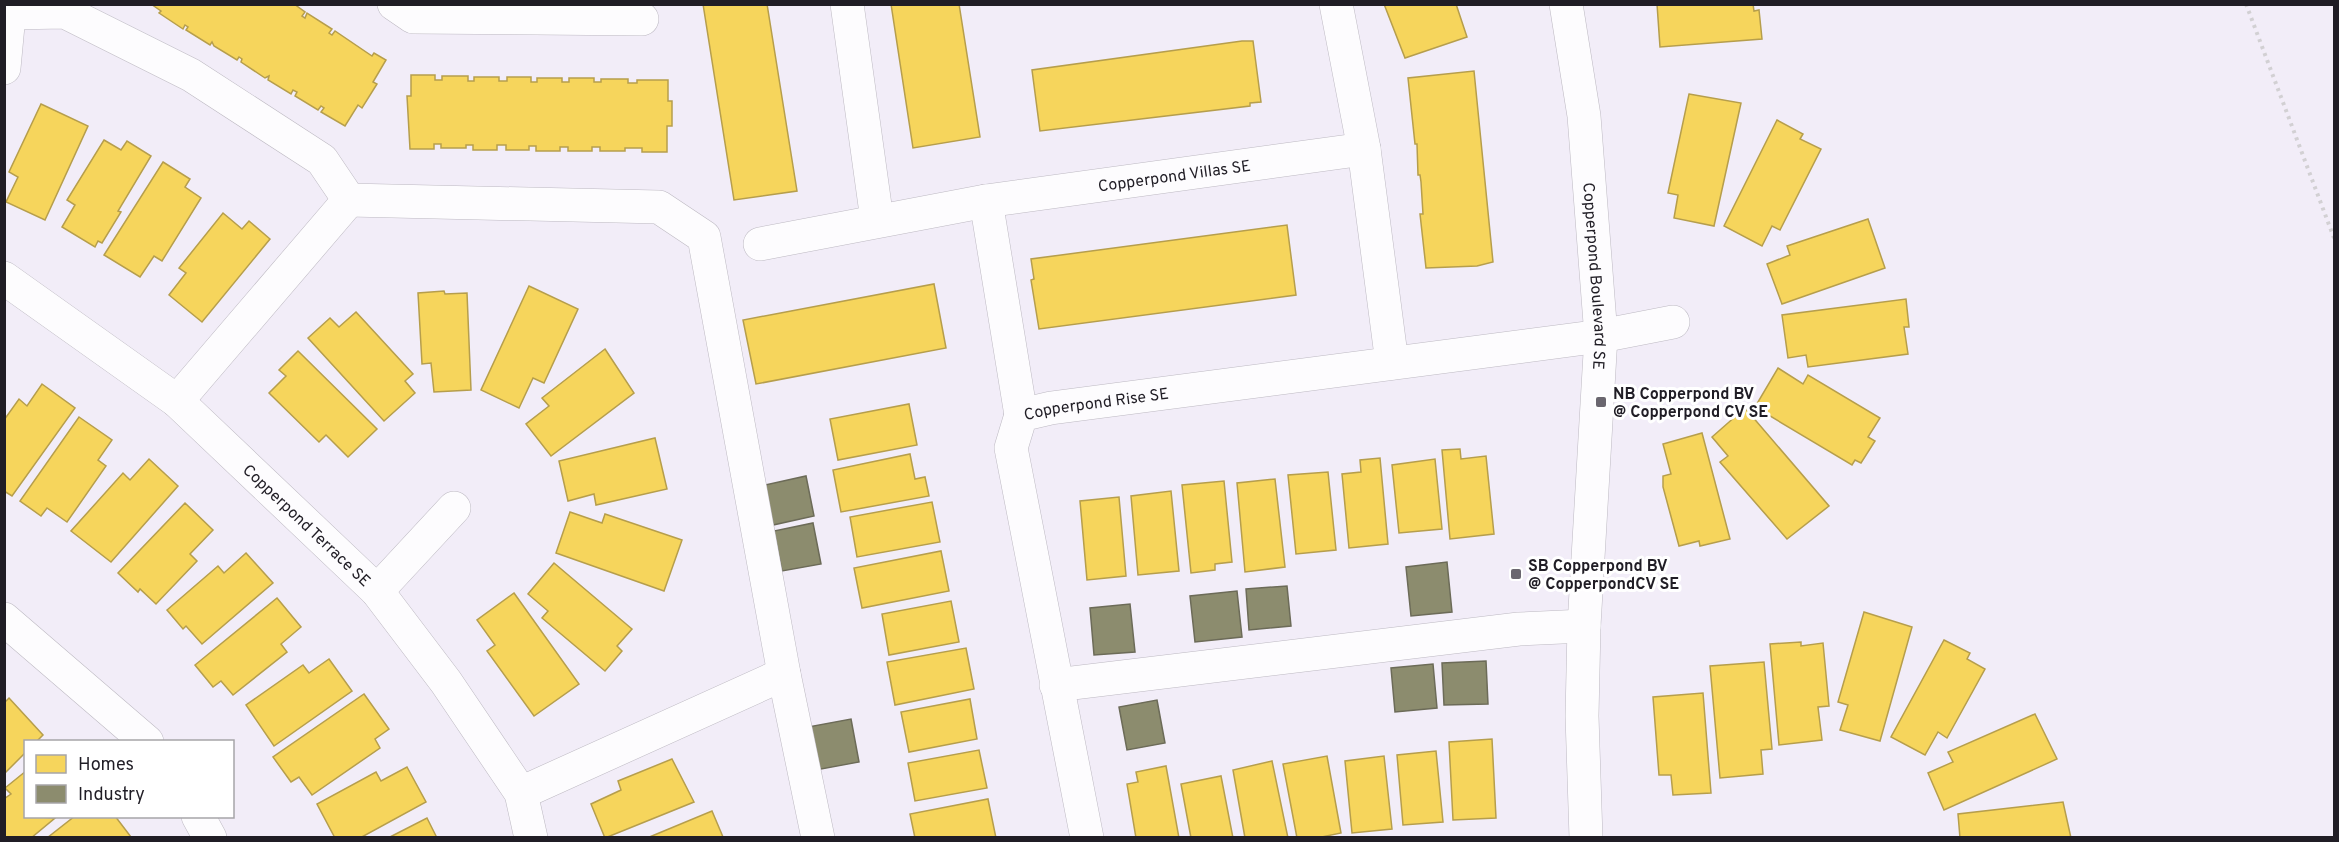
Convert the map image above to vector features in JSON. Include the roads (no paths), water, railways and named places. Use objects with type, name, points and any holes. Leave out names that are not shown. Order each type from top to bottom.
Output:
[{"type":"street","points":[[394,4],[413,17],[518,11],[642,19]]},
{"type":"street","points":[[847,4],[877,220]]},
{"type":"street","points":[[1336,4],[1364,149],[1392,363]]},
{"type":"street","name":"Copperpond Boulevard SE","points":[[1566,4],[1584,116],[1601,336],[1584,627],[1582,716],[1586,837]]},
{"type":"street","points":[[4,68],[10,9],[65,12],[191,75],[322,160],[349,200]]},
{"type":"street","name":"Copperpond Villas SE","points":[[760,244],[986,201],[1364,149]]},
{"type":"street","points":[[177,400],[349,200]]},
{"type":"street","points":[[349,200],[658,207],[704,237],[784,674],[818,837]]},
{"type":"street","points":[[986,201],[1021,415]]},
{"type":"street","name":"Copperpond Terrace SE","points":[[4,278],[177,400],[376,591],[446,682],[520,793],[531,837]]},
{"type":"street","name":"Copperpond Rise SE","points":[[1088,837],[1056,685],[1011,448],[1021,415],[1063,407],[1601,336],[1673,322]]},
{"type":"street","points":[[376,591],[454,508]]},
{"type":"street","points":[[4,619],[146,740]]},
{"type":"street","points":[[1056,685],[1519,629],[1584,627]]},
{"type":"street","points":[[520,793],[784,674]]},
{"type":"street","points":[[199,818],[210,837]]},
{"type":"place","name":"NB Copperpond BV @ Copperpond CV SE","points":[[1601,402]]},
{"type":"place","name":"SB Copperpond BV @ CopperpondCV SE","points":[[1516,574]]}]
